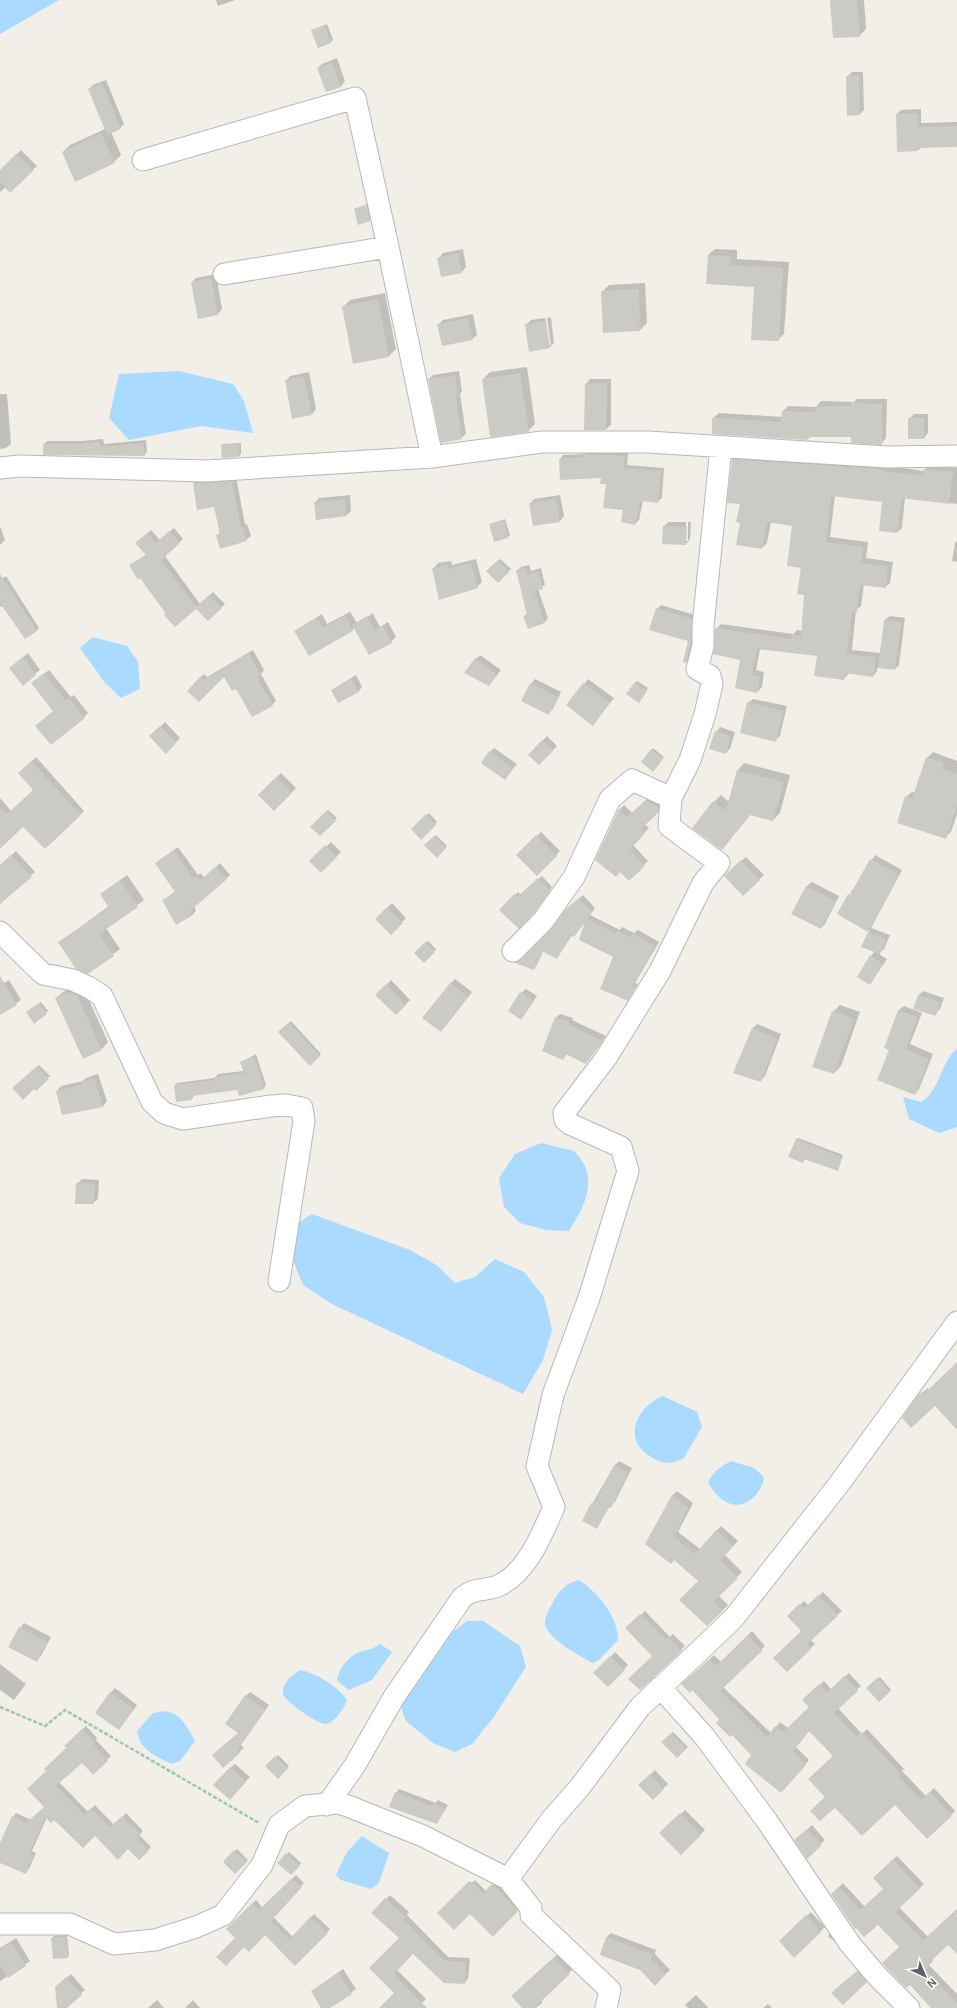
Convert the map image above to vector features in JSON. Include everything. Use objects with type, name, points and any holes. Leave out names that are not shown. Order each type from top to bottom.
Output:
[{"type":"street","points":[[143,160],[355,98],[432,457]]},
{"type":"street","points":[[224,274],[388,247]]},
{"type":"street","points":[[0,468],[19,466],[207,471],[432,457],[542,442],[648,442],[887,457],[957,456]]},
{"type":"street","points":[[327,1805],[355,1765],[394,1697],[462,1598],[470,1591],[499,1585],[519,1570],[542,1534],[554,1507],[536,1466],[553,1395],[589,1298],[628,1171],[621,1147],[570,1124],[565,1120],[564,1113],[606,1058],[660,972],[703,884],[719,863],[669,826],[671,798],[690,760],[705,714],[712,684],[710,676],[697,669],[703,646],[702,626],[721,447]]},
{"type":"street","points":[[513,951],[543,921],[574,877],[610,799],[632,780],[671,798]]},
{"type":"street","points":[[0,932],[42,974],[73,980],[90,988],[102,996],[152,1102],[164,1114],[183,1119],[271,1106],[286,1105],[302,1108],[304,1121],[279,1281]]},
{"type":"street","points":[[508,1880],[551,1820],[580,1787],[640,1707],[733,1619],[839,1484],[957,1322]]},
{"type":"street","points":[[660,1687],[704,1736],[758,1808],[850,1944],[909,2008]]},
{"type":"street","points":[[0,1924],[70,1924],[114,1944],[155,1940],[196,1927],[223,1914],[262,1865],[279,1825],[305,1806],[338,1803],[423,1836],[508,1880],[531,1908],[532,1915],[610,1990],[606,2008]]},
{"type":"path","points":[[0,1707],[45,1726],[65,1710],[269,1828],[279,1825]]},
{"type":"water","points":[[0,0],[59,0],[0,34]]},
{"type":"water","points":[[179,371],[233,384],[244,401],[253,433],[201,426],[129,440],[109,418],[119,374]]},
{"type":"water","points":[[93,637],[127,646],[138,662],[140,689],[121,698],[105,683],[80,648]]},
{"type":"water","points":[[957,1048],[957,1127],[939,1133],[909,1119],[903,1097],[921,1102],[927,1097],[936,1084],[951,1054]]},
{"type":"water","points":[[541,1143],[574,1151],[585,1167],[588,1178],[588,1186],[585,1202],[569,1231],[546,1230],[520,1223],[504,1207],[499,1178],[515,1154]]},
{"type":"water","points":[[312,1214],[410,1250],[438,1266],[455,1283],[475,1277],[495,1259],[524,1272],[544,1297],[552,1330],[543,1360],[523,1394],[330,1303],[303,1285],[292,1258],[292,1227]]},
{"type":"water","points":[[663,1396],[697,1412],[702,1427],[683,1459],[670,1463],[660,1462],[640,1448],[636,1440],[635,1431],[636,1422],[640,1414],[646,1407]]},
{"type":"water","points":[[731,1461],[754,1468],[764,1477],[761,1488],[753,1498],[743,1504],[737,1505],[724,1501],[715,1493],[708,1483],[712,1475],[717,1470]]},
{"type":"water","points":[[579,1580],[593,1591],[606,1606],[615,1622],[617,1631],[618,1640],[599,1660],[593,1663],[572,1652],[558,1641],[547,1630],[545,1624],[548,1612],[559,1593],[567,1585]]},
{"type":"water","points":[[467,1621],[483,1621],[520,1646],[526,1667],[493,1718],[472,1744],[455,1752],[433,1743],[406,1721],[401,1707],[418,1673],[442,1640]]},
{"type":"water","points":[[380,1644],[392,1652],[372,1680],[349,1690],[337,1681],[339,1672],[352,1657]]},
{"type":"water","points":[[300,1670],[313,1674],[326,1681],[338,1690],[347,1700],[342,1711],[332,1721],[325,1724],[321,1723],[295,1707],[283,1694],[286,1683]]},
{"type":"water","points":[[165,1711],[180,1718],[195,1741],[180,1761],[171,1764],[149,1752],[141,1743],[137,1731],[153,1713]]},
{"type":"water","points":[[362,1836],[389,1853],[379,1883],[371,1889],[341,1880],[336,1875],[347,1852]]},
{"type":"building","points":[[830,0],[857,0],[860,37],[833,38]]},
{"type":"building","points":[[325,25],[331,43],[318,48],[311,30]]},
{"type":"building","points":[[332,62],[341,87],[326,92],[317,68]]},
{"type":"building","points":[[846,76],[859,76],[860,115],[847,116]]},
{"type":"building","points":[[102,83],[121,129],[107,135],[88,89]]},
{"type":"building","points":[[917,113],[918,127],[957,126],[957,147],[918,148],[918,151],[897,152],[896,114]]},
{"type":"building","points":[[101,133],[115,163],[75,182],[62,152]]},
{"type":"building","points":[[16,154],[33,171],[10,193],[0,182],[0,170]]},
{"type":"building","points":[[367,205],[370,221],[358,225],[354,209]]},
{"type":"building","points":[[458,253],[462,273],[441,277],[437,258]]},
{"type":"building","points":[[708,255],[731,256],[731,265],[783,268],[779,341],[751,340],[754,287],[706,284]]},
{"type":"building","points":[[211,278],[218,315],[198,319],[191,282]]},
{"type":"building","points":[[639,289],[640,331],[603,333],[601,291]]},
{"type":"building","points":[[378,299],[389,357],[353,364],[342,306]]},
{"type":"building","points":[[468,318],[473,340],[442,346],[437,324]]},
{"type":"building","points":[[546,321],[550,348],[529,352],[525,324]]},
{"type":"building","points":[[520,373],[529,432],[490,437],[482,379]]},
{"type":"building","points":[[455,375],[458,397],[456,397],[462,439],[441,443],[428,379]]},
{"type":"building","points":[[304,376],[312,415],[292,419],[285,380]]},
{"type":"building","points":[[607,383],[606,430],[584,430],[585,384]]},
{"type":"building","points":[[851,403],[882,404],[882,445],[851,443],[851,437],[809,437],[808,440],[712,434],[712,418],[781,422],[782,411],[815,412],[815,406],[851,406]]},
{"type":"building","points":[[908,418],[924,418],[924,439],[908,439]]},
{"type":"building","points":[[100,442],[101,447],[143,443],[145,456],[43,455],[43,444],[78,444]]},
{"type":"building","points":[[239,444],[239,457],[222,458],[221,445]]},
{"type":"building","points":[[584,454],[625,456],[624,468],[661,471],[658,503],[641,501],[635,525],[621,522],[623,510],[603,508],[606,484],[600,484],[601,478],[560,480],[559,459],[584,457]]},
{"type":"building","points":[[732,459],[881,469],[883,471],[923,476],[924,469],[953,472],[949,504],[902,498],[897,533],[879,531],[882,502],[831,496],[826,542],[863,547],[861,563],[888,566],[886,588],[860,585],[857,612],[852,611],[847,654],[876,657],[873,677],[845,673],[844,680],[814,676],[817,656],[757,649],[752,675],[760,676],[757,693],[735,688],[740,660],[713,654],[715,628],[791,639],[792,634],[801,636],[804,595],[797,594],[801,568],[787,566],[792,526],[767,522],[762,549],[736,545],[740,523],[736,522],[740,504],[727,503]]},
{"type":"building","points":[[232,481],[241,528],[243,527],[247,541],[220,549],[216,535],[220,534],[214,507],[197,510],[193,483]]},
{"type":"building","points":[[345,499],[347,516],[316,520],[314,502]]},
{"type":"building","points":[[556,499],[560,522],[533,526],[529,503]]},
{"type":"building","points":[[504,520],[508,538],[494,542],[489,524]]},
{"type":"building","points":[[663,526],[687,527],[686,545],[662,544]]},
{"type":"building","points":[[169,531],[180,543],[161,560],[196,607],[209,595],[222,608],[208,621],[196,609],[175,627],[164,615],[166,614],[140,578],[138,580],[129,565],[146,555],[135,543],[147,533],[156,543]]},
{"type":"building","points":[[498,560],[509,572],[498,583],[486,571]]},
{"type":"building","points":[[471,563],[478,588],[439,600],[432,568],[447,565],[448,569]]},
{"type":"building","points":[[525,568],[527,574],[538,571],[543,589],[534,591],[545,623],[528,629],[523,616],[527,615],[516,570]]},
{"type":"building","points":[[0,574],[37,631],[25,639],[0,603]]},
{"type":"building","points":[[656,608],[692,619],[691,644],[686,663],[683,662],[688,641],[649,630]]},
{"type":"building","points":[[345,616],[353,631],[309,656],[294,631],[317,617],[323,628]]},
{"type":"building","points":[[367,616],[375,630],[383,626],[392,643],[369,655],[352,625]]},
{"type":"building","points":[[884,620],[901,622],[895,670],[878,668]]},
{"type":"building","points":[[249,653],[261,675],[257,677],[273,706],[252,717],[236,689],[232,691],[224,677],[199,702],[187,691],[200,677],[203,680]]},
{"type":"building","points":[[23,657],[36,675],[23,686],[9,668]]},
{"type":"building","points":[[475,658],[497,675],[489,686],[464,673]]},
{"type":"building","points":[[44,673],[66,701],[69,698],[85,718],[51,745],[35,726],[53,711],[31,683]]},
{"type":"building","points":[[351,678],[359,692],[338,703],[331,690]]},
{"type":"building","points":[[635,682],[647,691],[639,703],[626,694]]},
{"type":"building","points":[[530,683],[558,697],[549,715],[521,701]]},
{"type":"building","points":[[583,683],[610,703],[593,726],[566,705]]},
{"type":"building","points":[[747,702],[783,711],[776,742],[740,733]]},
{"type":"building","points":[[160,726],[176,743],[166,754],[149,736]]},
{"type":"building","points":[[715,731],[731,736],[726,754],[709,749]]},
{"type":"building","points":[[542,740],[553,751],[539,765],[528,755]]},
{"type":"building","points":[[651,749],[663,759],[653,772],[641,762]]},
{"type":"building","points":[[489,751],[513,769],[505,780],[481,763]]},
{"type":"building","points":[[926,757],[944,763],[941,769],[957,774],[957,805],[946,839],[897,823],[905,796],[912,799]]},
{"type":"building","points":[[31,761],[81,815],[45,849],[23,827],[0,849],[0,807],[7,814],[33,790],[18,773]]},
{"type":"building","points":[[737,770],[784,782],[773,821],[750,815],[722,850],[692,828],[713,801],[726,811]]},
{"type":"building","points":[[276,777],[292,793],[274,811],[258,795]]},
{"type":"building","points":[[646,800],[658,807],[658,813],[641,829],[645,833],[630,850],[645,866],[629,881],[620,872],[616,877],[595,860],[619,809],[627,817]]},
{"type":"building","points":[[326,811],[336,821],[320,836],[310,827]]},
{"type":"building","points":[[426,814],[436,825],[421,840],[411,829]]},
{"type":"building","points":[[536,835],[557,856],[537,876],[516,855]]},
{"type":"building","points":[[434,836],[446,848],[437,858],[424,845]]},
{"type":"building","points":[[325,845],[337,857],[321,873],[309,861]]},
{"type":"building","points":[[174,850],[193,878],[196,876],[200,881],[215,867],[227,879],[190,911],[193,915],[176,925],[162,900],[175,892],[155,863]]},
{"type":"building","points":[[11,855],[32,877],[0,904],[0,865]]},
{"type":"building","points":[[870,859],[899,875],[868,932],[837,914],[848,894],[850,895]]},
{"type":"building","points":[[741,860],[760,880],[743,896],[724,876]]},
{"type":"building","points":[[538,878],[550,891],[534,913],[519,929],[499,910],[514,894],[517,897]]},
{"type":"building","points":[[120,880],[138,907],[99,934],[114,956],[88,974],[76,969],[58,942],[109,908],[100,894]]},
{"type":"building","points":[[806,886],[836,901],[821,929],[791,914]]},
{"type":"building","points":[[579,898],[592,912],[587,919],[616,933],[617,931],[630,937],[633,933],[655,946],[632,987],[635,988],[628,1001],[600,989],[613,957],[579,940],[585,921],[574,937],[570,935],[557,959],[542,951],[534,970],[515,963],[521,959],[551,929],[566,909]]},
{"type":"building","points":[[387,907],[403,923],[391,935],[375,919]]},
{"type":"building","points":[[868,932],[886,940],[880,954],[861,947]]},
{"type":"building","points":[[425,942],[435,952],[424,963],[414,953]]},
{"type":"building","points":[[870,955],[883,964],[870,985],[857,977]]},
{"type":"building","points":[[0,976],[17,1005],[0,1015]]},
{"type":"building","points":[[450,983],[468,997],[441,1032],[422,1018]]},
{"type":"building","points":[[386,984],[406,1005],[396,1015],[375,995]]},
{"type":"building","points":[[69,992],[77,995],[102,1050],[83,1059],[55,998]]},
{"type":"building","points":[[520,992],[534,1001],[521,1020],[508,1011]]},
{"type":"building","points":[[918,995],[940,1002],[936,1016],[913,1009]]},
{"type":"building","points":[[39,1003],[47,1014],[34,1024],[26,1012]]},
{"type":"building","points":[[898,1010],[918,1017],[906,1049],[929,1059],[915,1095],[877,1080],[889,1050],[884,1048]]},
{"type":"building","points":[[832,1011],[854,1019],[834,1074],[812,1067]]},
{"type":"building","points":[[555,1017],[570,1022],[569,1025],[603,1041],[586,1064],[566,1054],[563,1060],[542,1051]]},
{"type":"building","points":[[289,1022],[320,1056],[310,1066],[278,1032]]},
{"type":"building","points":[[752,1028],[777,1039],[761,1082],[733,1073]]},
{"type":"building","points":[[254,1056],[264,1089],[239,1096],[237,1090],[192,1096],[192,1100],[176,1102],[174,1085],[214,1080],[214,1077],[244,1073],[240,1062]]},
{"type":"building","points":[[37,1066],[49,1079],[36,1091],[34,1089],[23,1100],[12,1088]]},
{"type":"building","points":[[94,1078],[103,1107],[62,1115],[56,1091],[81,1085],[81,1082]]},
{"type":"building","points":[[796,1139],[842,1157],[838,1171],[804,1159],[803,1163],[788,1157]]},
{"type":"building","points":[[76,1183],[95,1184],[94,1204],[75,1204]]},
{"type":"building","points":[[957,1362],[957,1430],[935,1406],[911,1428],[902,1418],[918,1395],[923,1391],[925,1393]]},
{"type":"building","points":[[614,1465],[629,1473],[611,1508],[609,1507],[597,1529],[582,1521],[591,1503],[594,1504]]},
{"type":"building","points":[[672,1495],[688,1508],[674,1537],[695,1554],[716,1530],[733,1546],[721,1560],[738,1578],[714,1601],[723,1611],[707,1626],[679,1600],[698,1581],[674,1560],[671,1564],[645,1544]]},
{"type":"building","points":[[818,1595],[838,1616],[807,1644],[811,1649],[787,1672],[773,1658],[801,1631],[787,1616],[799,1604],[804,1609]]},
{"type":"building","points":[[640,1614],[666,1640],[669,1637],[682,1651],[640,1690],[628,1679],[652,1656],[625,1628]]},
{"type":"building","points":[[19,1627],[47,1642],[37,1662],[8,1647]]},
{"type":"building","points":[[748,1635],[762,1651],[720,1691],[767,1737],[775,1726],[783,1732],[809,1707],[802,1700],[819,1684],[827,1693],[844,1676],[858,1691],[834,1713],[857,1737],[862,1732],[901,1774],[898,1776],[921,1800],[930,1792],[952,1816],[927,1839],[895,1805],[862,1836],[835,1808],[820,1821],[810,1811],[825,1797],[808,1779],[833,1756],[809,1731],[793,1751],[806,1765],[781,1793],[745,1764],[751,1755],[732,1735],[730,1737],[716,1723],[719,1719],[692,1690],[690,1693],[681,1684],[710,1659],[716,1666]]},
{"type":"building","points":[[610,1656],[625,1670],[608,1687],[593,1673]]},
{"type":"building","points":[[877,1678],[890,1692],[879,1702],[866,1688]]},
{"type":"building","points":[[110,1692],[134,1709],[119,1730],[95,1713]]},
{"type":"building","points":[[245,1695],[265,1710],[237,1750],[240,1753],[223,1768],[212,1755],[238,1733],[225,1724]]},
{"type":"building","points":[[82,1729],[95,1742],[93,1744],[108,1761],[93,1775],[82,1763],[56,1786],[84,1814],[91,1808],[110,1827],[122,1816],[141,1835],[137,1839],[149,1851],[139,1860],[128,1849],[118,1860],[95,1836],[83,1848],[54,1820],[51,1823],[45,1817],[29,1855],[33,1856],[26,1874],[0,1863],[0,1843],[12,1816],[26,1823],[44,1807],[27,1789],[46,1771],[44,1769],[66,1748],[64,1746]]},
{"type":"building","points":[[671,1733],[686,1749],[677,1758],[661,1742]]},
{"type":"building","points":[[275,1756],[288,1768],[278,1779],[265,1766]]},
{"type":"building","points":[[230,1767],[246,1782],[230,1800],[213,1785]]},
{"type":"building","points":[[650,1774],[664,1789],[653,1800],[638,1785]]},
{"type":"building","points":[[395,1792],[432,1806],[434,1803],[445,1809],[437,1824],[389,1807]]},
{"type":"building","points":[[680,1813],[701,1835],[681,1855],[659,1833]]},
{"type":"building","points":[[807,1829],[822,1845],[807,1859],[794,1840]]},
{"type":"building","points":[[234,1850],[247,1862],[235,1874],[223,1862]]},
{"type":"building","points":[[286,1853],[300,1866],[291,1875],[277,1863]]},
{"type":"building","points":[[893,1859],[920,1889],[895,1912],[923,1940],[957,1909],[957,1954],[948,1945],[928,1964],[929,1966],[926,1970],[957,2004],[957,2008],[931,2008],[910,1985],[906,1988],[882,1963],[899,1947],[878,1925],[864,1937],[856,1928],[855,1929],[831,1894],[839,1887],[860,1910],[883,1889],[873,1878]]},
{"type":"building","points":[[292,1878],[302,1887],[271,1921],[289,1940],[310,1917],[328,1933],[295,1966],[265,1935],[249,1952],[244,1947],[226,1966],[216,1957],[235,1938],[226,1929],[252,1903],[259,1910]]},
{"type":"building","points":[[472,1882],[483,1893],[492,1884],[494,1885],[518,1911],[493,1937],[470,1914],[454,1930],[437,1913],[467,1883],[468,1885]]},
{"type":"building","points":[[385,1898],[406,1917],[403,1919],[444,1960],[466,1962],[465,1984],[444,1983],[413,1954],[394,1974],[427,2008],[379,2008],[394,1993],[369,1968],[399,1938],[371,1913]]},
{"type":"building","points":[[806,1915],[821,1932],[794,1958],[779,1941]]},
{"type":"building","points":[[66,1937],[68,1958],[53,1959],[51,1938]]},
{"type":"building","points":[[606,1937],[653,1954],[651,1959],[666,1974],[655,1986],[640,1970],[600,1955]]},
{"type":"building","points":[[11,1942],[26,1966],[8,1978],[0,1965],[0,1949]]},
{"type":"building","points":[[554,1957],[570,1974],[534,2008],[522,2008],[511,1996]]},
{"type":"building","points":[[857,1971],[867,1982],[843,2005],[831,1993]]},
{"type":"building","points":[[339,1973],[352,1994],[330,2008],[321,2008],[311,1991]]},
{"type":"building","points":[[66,1977],[82,1995],[67,2008],[57,2008],[55,1987]]}]
